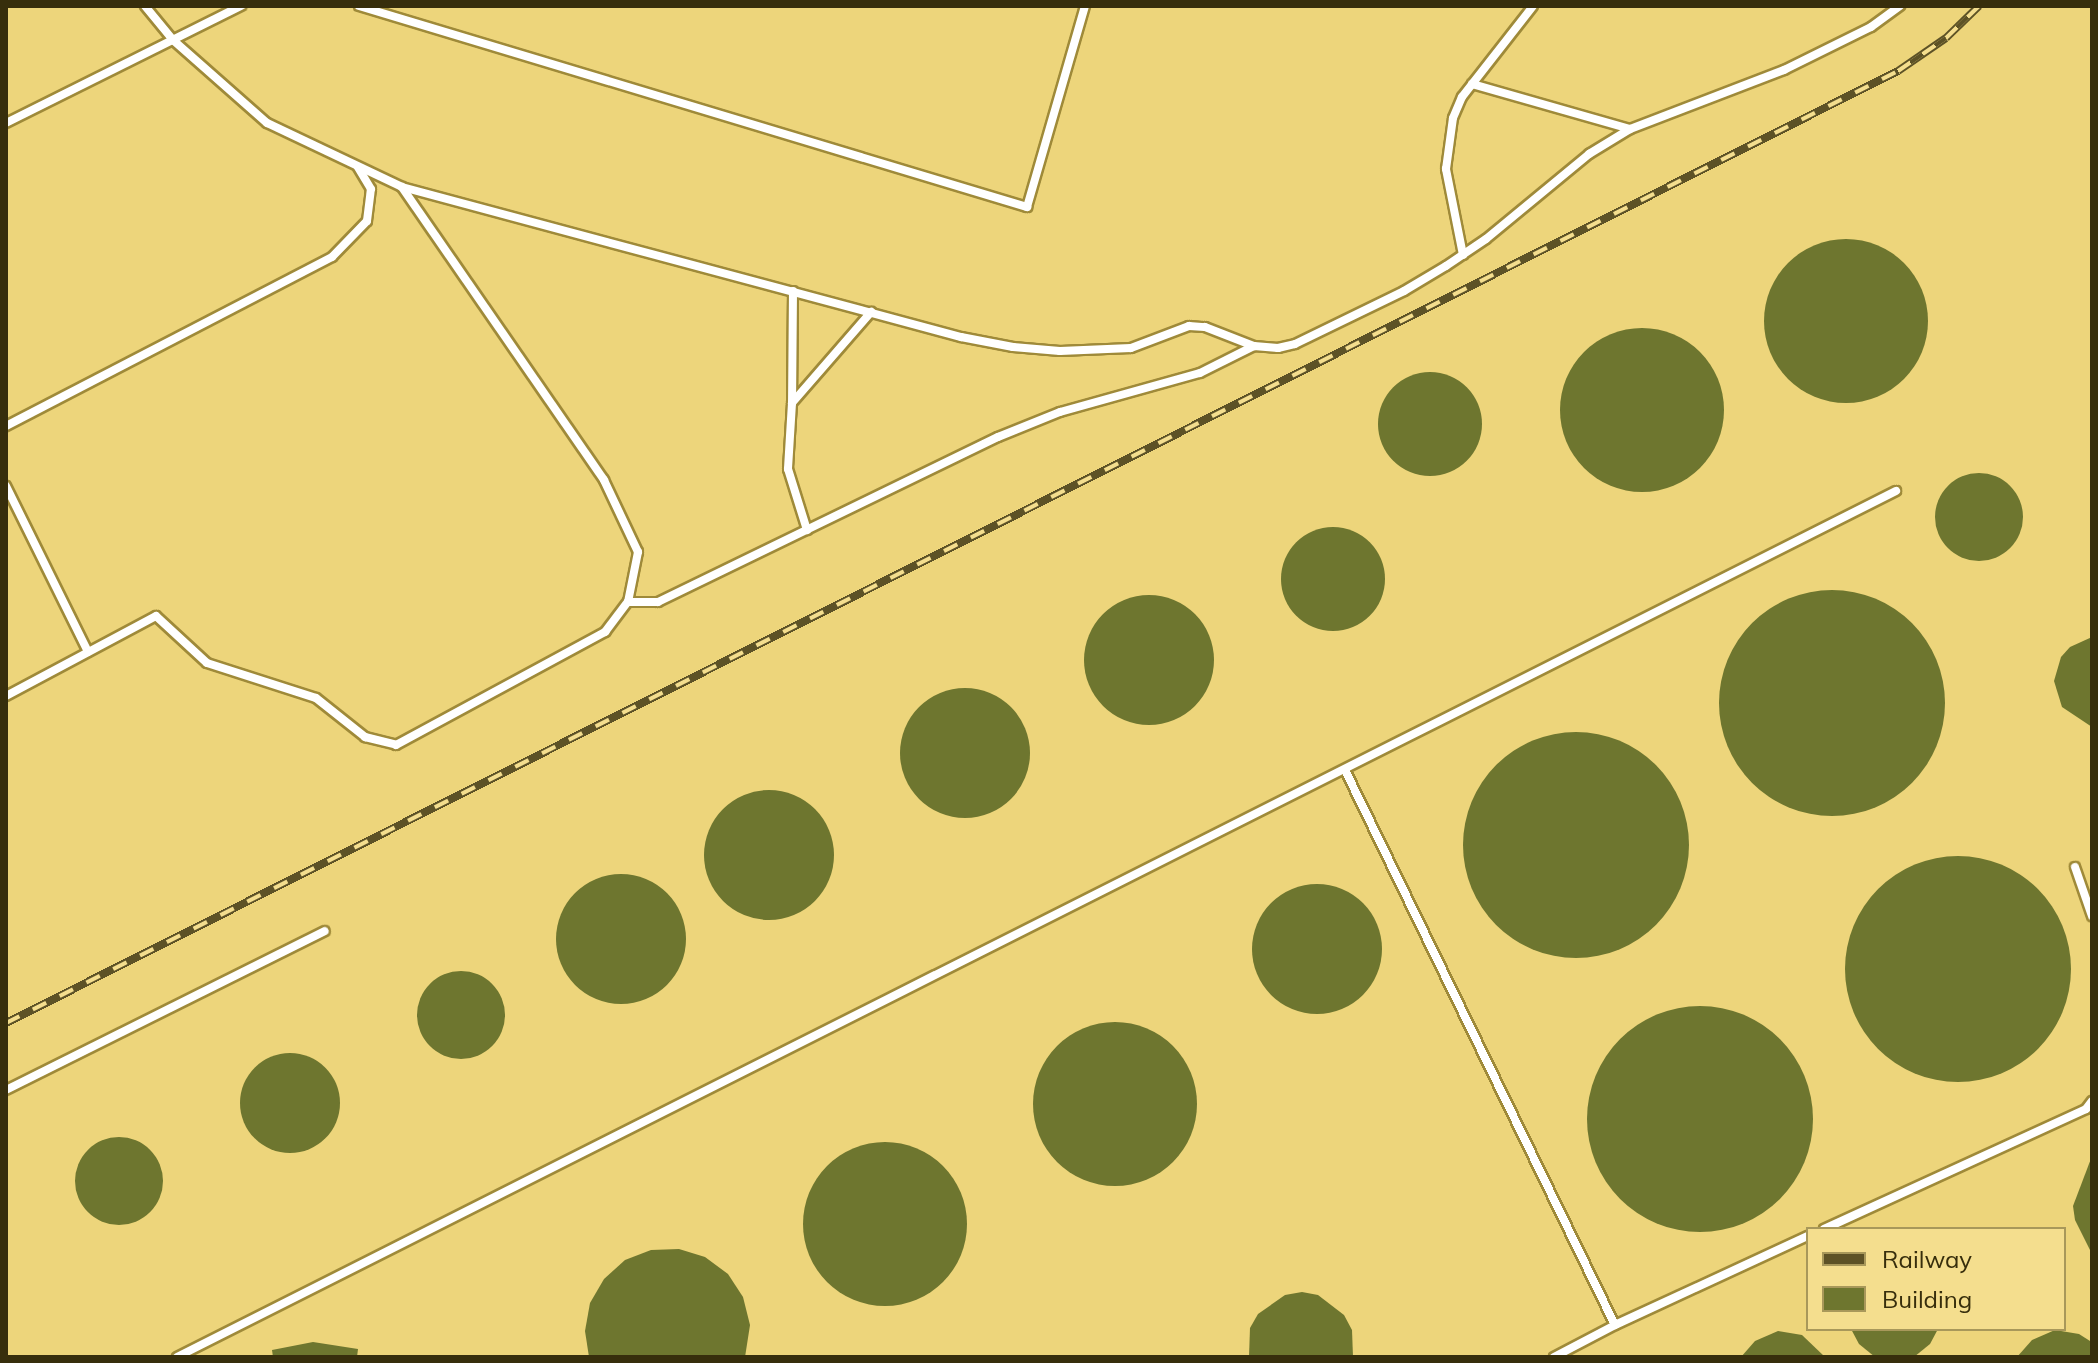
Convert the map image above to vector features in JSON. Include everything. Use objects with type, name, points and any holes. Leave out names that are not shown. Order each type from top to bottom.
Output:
[{"type":"lane","points":[[145,6],[173,40],[267,123],[402,187],[961,337],[1060,351],[1131,348],[1189,326],[1205,327],[1254,346],[1278,348],[1295,344],[1404,291],[1463,255],[1589,154],[1630,129],[1784,70],[1871,27],[1900,6]]},
{"type":"lane","points":[[6,123],[241,6]]},
{"type":"lane","points":[[359,6],[1027,207],[1085,6]]},
{"type":"lane","points":[[1463,255],[1446,169],[1447,143],[1453,118],[1472,84],[1533,6]]},
{"type":"lane","points":[[1472,84],[1630,129]]},
{"type":"lane","points":[[6,426],[332,257],[367,221],[371,189],[358,166]]},
{"type":"lane","points":[[6,696],[156,616],[207,663],[316,698],[365,737],[396,745],[605,632],[628,602],[638,552],[604,480],[402,187]]},
{"type":"lane","points":[[793,291],[788,469],[807,530]]},
{"type":"lane","points":[[792,403],[871,312]]},
{"type":"lane","points":[[628,602],[658,602],[998,437],[1060,412],[1200,373],[1254,346]]},
{"type":"lane","points":[[6,486],[88,652]]},
{"type":"lane","points":[[177,1357],[1896,491]]},
{"type":"lane","points":[[1345,770],[1615,1325]]},
{"type":"lane","points":[[2075,867],[2092,916]]},
{"type":"lane","points":[[6,1090],[325,931]]},
{"type":"lane","points":[[1828,1227],[2086,1109],[2092,1101]]},
{"type":"lane","points":[[1554,1357],[1615,1325],[1806,1237]]},
{"type":"shaded area","points":[[6,6],[2092,6],[2092,1357],[6,1357]]},
{"type":"building","points":[[1846,239],[1877,245],[1904,263],[1922,290],[1928,321],[1922,352],[1904,379],[1877,397],[1846,403],[1815,397],[1788,379],[1770,352],[1764,321],[1770,290],[1788,263],[1815,245]]},
{"type":"building","points":[[1642,328],[1673,334],[1700,352],[1718,379],[1724,410],[1718,441],[1700,468],[1673,486],[1642,492],[1611,486],[1584,468],[1566,441],[1560,410],[1566,379],[1584,352],[1611,334]]},
{"type":"building","points":[[1430,372],[1450,376],[1473,395],[1482,424],[1478,444],[1459,467],[1430,476],[1410,472],[1387,453],[1378,424],[1382,404],[1401,381]]},
{"type":"building","points":[[1979,473],[1996,476],[2010,486],[2020,500],[2023,517],[2020,534],[2010,548],[1996,558],[1979,561],[1962,558],[1948,548],[1938,534],[1935,517],[1938,500],[1948,486],[1962,476]]},
{"type":"building","points":[[1333,527],[1353,531],[1376,550],[1385,579],[1381,599],[1362,622],[1333,631],[1313,627],[1290,608],[1281,579],[1285,559],[1304,536]]},
{"type":"building","points":[[1832,590],[1875,599],[1895,609],[1912,623],[1926,640],[1936,660],[1945,703],[1936,746],[1926,766],[1912,783],[1895,797],[1875,807],[1832,816],[1789,807],[1769,797],[1752,783],[1738,766],[1728,746],[1719,703],[1728,660],[1738,640],[1752,623],[1769,609],[1789,599]]},
{"type":"building","points":[[1149,595],[1174,600],[1195,614],[1209,635],[1214,660],[1209,685],[1195,706],[1174,720],[1149,725],[1124,720],[1103,706],[1089,685],[1084,660],[1089,635],[1103,614],[1124,600]]},
{"type":"building","points":[[2092,637],[2092,727],[2062,707],[2054,681],[2061,657],[2070,647]]},
{"type":"building","points":[[965,688],[990,693],[1011,707],[1025,728],[1030,753],[1025,778],[1011,799],[990,813],[965,818],[940,813],[919,799],[905,778],[900,753],[905,728],[919,707],[940,693]]},
{"type":"building","points":[[1576,732],[1619,741],[1639,751],[1656,765],[1670,782],[1680,802],[1689,845],[1680,888],[1670,908],[1656,925],[1639,939],[1619,949],[1576,958],[1533,949],[1513,939],[1496,925],[1482,908],[1472,888],[1463,845],[1472,802],[1482,782],[1496,765],[1513,751],[1533,741]]},
{"type":"building","points":[[769,790],[794,795],[815,809],[829,830],[834,855],[829,880],[815,901],[794,915],[769,920],[744,915],[723,901],[709,880],[704,855],[709,830],[723,809],[744,795]]},
{"type":"building","points":[[1958,856],[2001,865],[2021,875],[2038,889],[2052,906],[2062,926],[2071,969],[2062,1012],[2052,1032],[2038,1049],[2021,1063],[2001,1073],[1958,1082],[1915,1073],[1895,1063],[1878,1049],[1864,1032],[1854,1012],[1845,969],[1854,926],[1864,906],[1878,889],[1895,875],[1915,865]]},
{"type":"building","points":[[621,874],[646,879],[667,893],[681,914],[686,939],[681,964],[667,985],[646,999],[621,1004],[596,999],[575,985],[561,964],[556,939],[561,914],[575,893],[596,879]]},
{"type":"building","points":[[1317,884],[1342,889],[1363,903],[1377,924],[1382,949],[1377,974],[1363,995],[1342,1009],[1317,1014],[1292,1009],[1271,995],[1257,974],[1252,949],[1257,924],[1271,903],[1292,889]]},
{"type":"building","points":[[461,971],[478,974],[492,984],[502,998],[505,1015],[502,1032],[492,1046],[478,1056],[461,1059],[444,1056],[430,1046],[420,1032],[417,1015],[420,998],[430,984],[444,974]]},
{"type":"building","points":[[1700,1006],[1743,1015],[1763,1025],[1780,1039],[1794,1056],[1804,1076],[1813,1119],[1804,1162],[1794,1182],[1780,1199],[1763,1213],[1743,1223],[1700,1232],[1657,1223],[1637,1213],[1620,1199],[1606,1182],[1596,1162],[1587,1119],[1596,1076],[1606,1056],[1620,1039],[1637,1025],[1657,1015]]},
{"type":"building","points":[[1115,1022],[1146,1028],[1173,1046],[1191,1073],[1197,1104],[1191,1135],[1173,1162],[1146,1180],[1115,1186],[1084,1180],[1057,1162],[1039,1135],[1033,1104],[1039,1073],[1057,1046],[1084,1028]]},
{"type":"building","points":[[290,1053],[309,1057],[325,1068],[336,1084],[340,1103],[336,1122],[325,1138],[309,1149],[290,1153],[271,1149],[255,1138],[244,1122],[240,1103],[244,1084],[255,1068],[271,1057]]},
{"type":"building","points":[[119,1137],[136,1141],[150,1150],[159,1164],[163,1181],[159,1198],[150,1212],[136,1221],[119,1225],[102,1221],[88,1212],[79,1198],[75,1181],[79,1164],[88,1150],[102,1141]]},
{"type":"building","points":[[885,1142],[916,1148],[943,1166],[961,1193],[967,1224],[961,1255],[943,1282],[916,1300],[885,1306],[854,1300],[827,1282],[809,1255],[803,1224],[809,1193],[827,1166],[854,1148]]},
{"type":"building","points":[[2092,1156],[2092,1254],[2075,1220],[2073,1206]]},
{"type":"building","points":[[679,1249],[705,1257],[728,1274],[743,1297],[750,1325],[745,1357],[589,1357],[585,1331],[590,1303],[604,1279],[625,1260],[651,1250]]},
{"type":"building","points":[[1302,1292],[1318,1295],[1344,1315],[1352,1330],[1353,1357],[1249,1357],[1250,1328],[1258,1314],[1285,1295]]},
{"type":"building","points":[[1778,1331],[1802,1335],[1825,1357],[1741,1357],[1755,1341]]},
{"type":"building","points":[[1852,1331],[1937,1331],[1930,1344],[1914,1357],[1875,1357],[1859,1344]]},
{"type":"building","points":[[2053,1331],[2079,1334],[2090,1341],[2092,1357],[2017,1357],[2032,1340]]},
{"type":"building","points":[[313,1342],[358,1349],[357,1357],[273,1357],[272,1350]]},
{"type":"railway","points":[[6,1023],[1898,71],[1946,38],[1979,6]]}]
